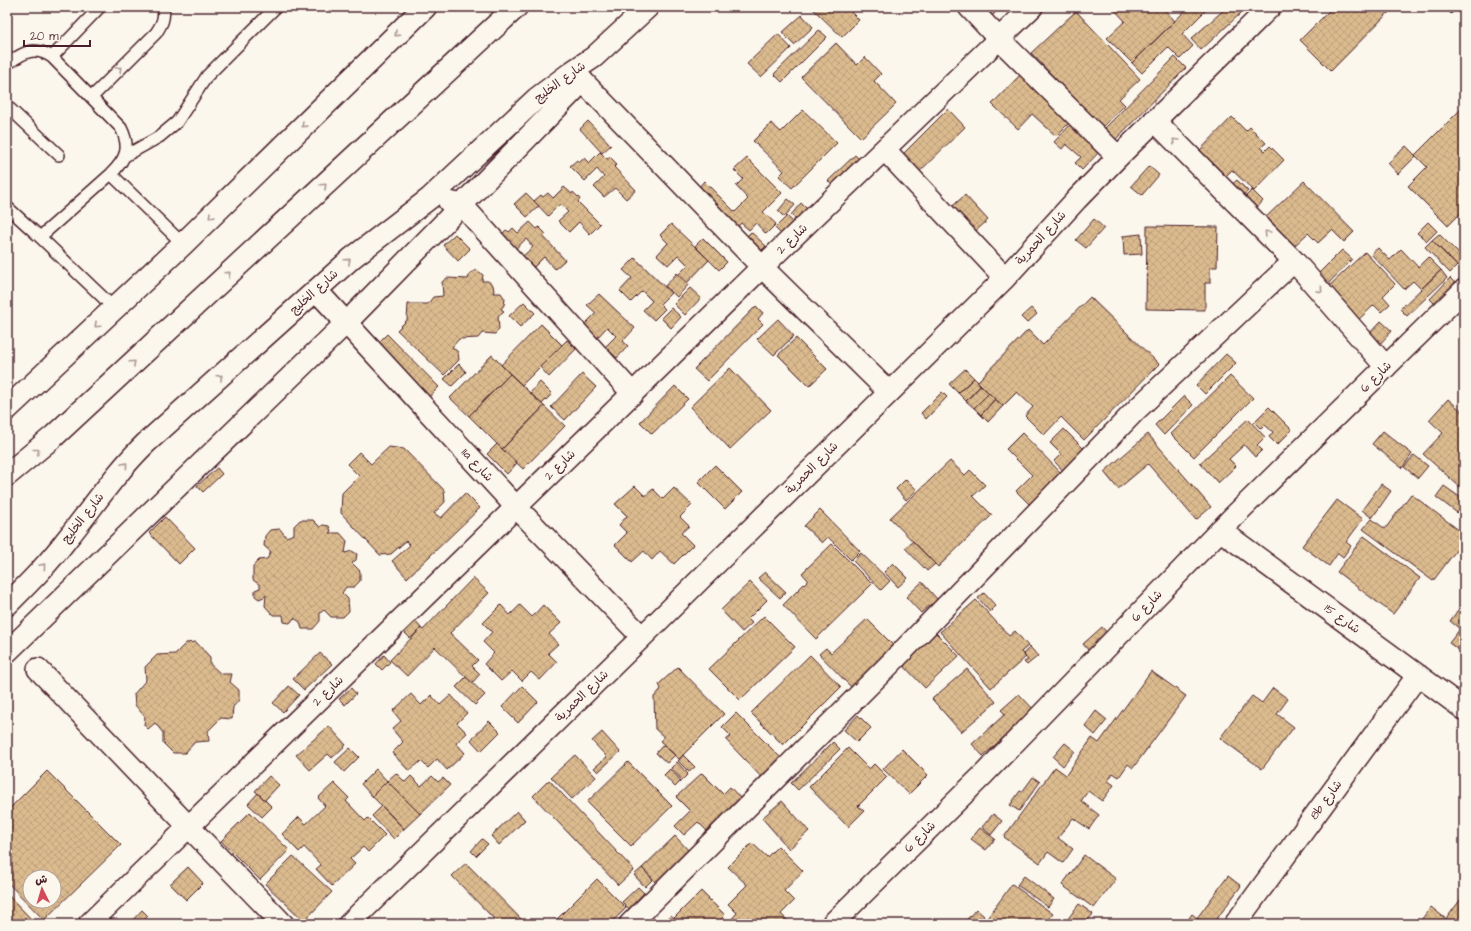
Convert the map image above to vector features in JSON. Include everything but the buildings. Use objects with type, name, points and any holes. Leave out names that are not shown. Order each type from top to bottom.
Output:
[{"type":"main road","points":[[7,409],[183,244],[425,7]]},
{"type":"main road","points":[[7,475],[54,436],[516,7]]},
{"type":"street","name":"شارع الخليج","points":[[7,605],[65,541],[128,461],[352,258],[430,198],[537,98],[578,76],[594,57],[648,7]]},
{"type":"street","points":[[969,7],[999,39],[1118,157]]},
{"type":"street","name":"شارع 2","points":[[89,924],[517,508],[762,267],[1032,7]]},
{"type":"street","name":"شارع الحمرية","points":[[350,924],[1005,278],[1077,199],[1154,120],[1270,7]]},
{"type":"street","points":[[7,652],[346,323],[542,123],[578,76],[762,267],[889,392]]},
{"type":"street","points":[[526,108],[542,123]]},
{"type":"street","points":[[1154,120],[1294,261],[1386,367]]},
{"type":"street","points":[[885,150],[1005,278]]},
{"type":"street","points":[[430,198],[462,205],[633,394]]},
{"type":"street","points":[[630,924],[887,666],[1137,409],[1294,261]]},
{"type":"street","name":"11a شارع","points":[[316,290],[517,508],[642,637]]},
{"type":"street","name":"شارع 6","points":[[832,924],[984,774],[1220,530],[1464,290]]},
{"type":"street","name":"شارع 15","points":[[1220,530],[1464,709]]},
{"type":"street","points":[[22,590],[46,614]]},
{"type":"street","points":[[38,669],[189,828],[283,924]]},
{"type":"street","name":"8b شارع","points":[[1235,924],[1418,675]]},
{"type":"lane","points":[[52,57],[100,7]]},
{"type":"lane","points":[[92,97],[156,33],[162,25],[164,14],[163,7]]},
{"type":"lane","points":[[125,156],[159,137],[177,122],[207,76],[276,7]]},
{"type":"lane","points":[[7,64],[20,54],[27,52],[45,52],[52,57],[92,97],[121,128],[125,136],[125,156],[120,165],[40,237]]},
{"type":"lane","points":[[7,106],[59,155]]},
{"type":"lane","points":[[111,174],[183,244]]},
{"type":"lane","points":[[7,207],[115,309]]}]
